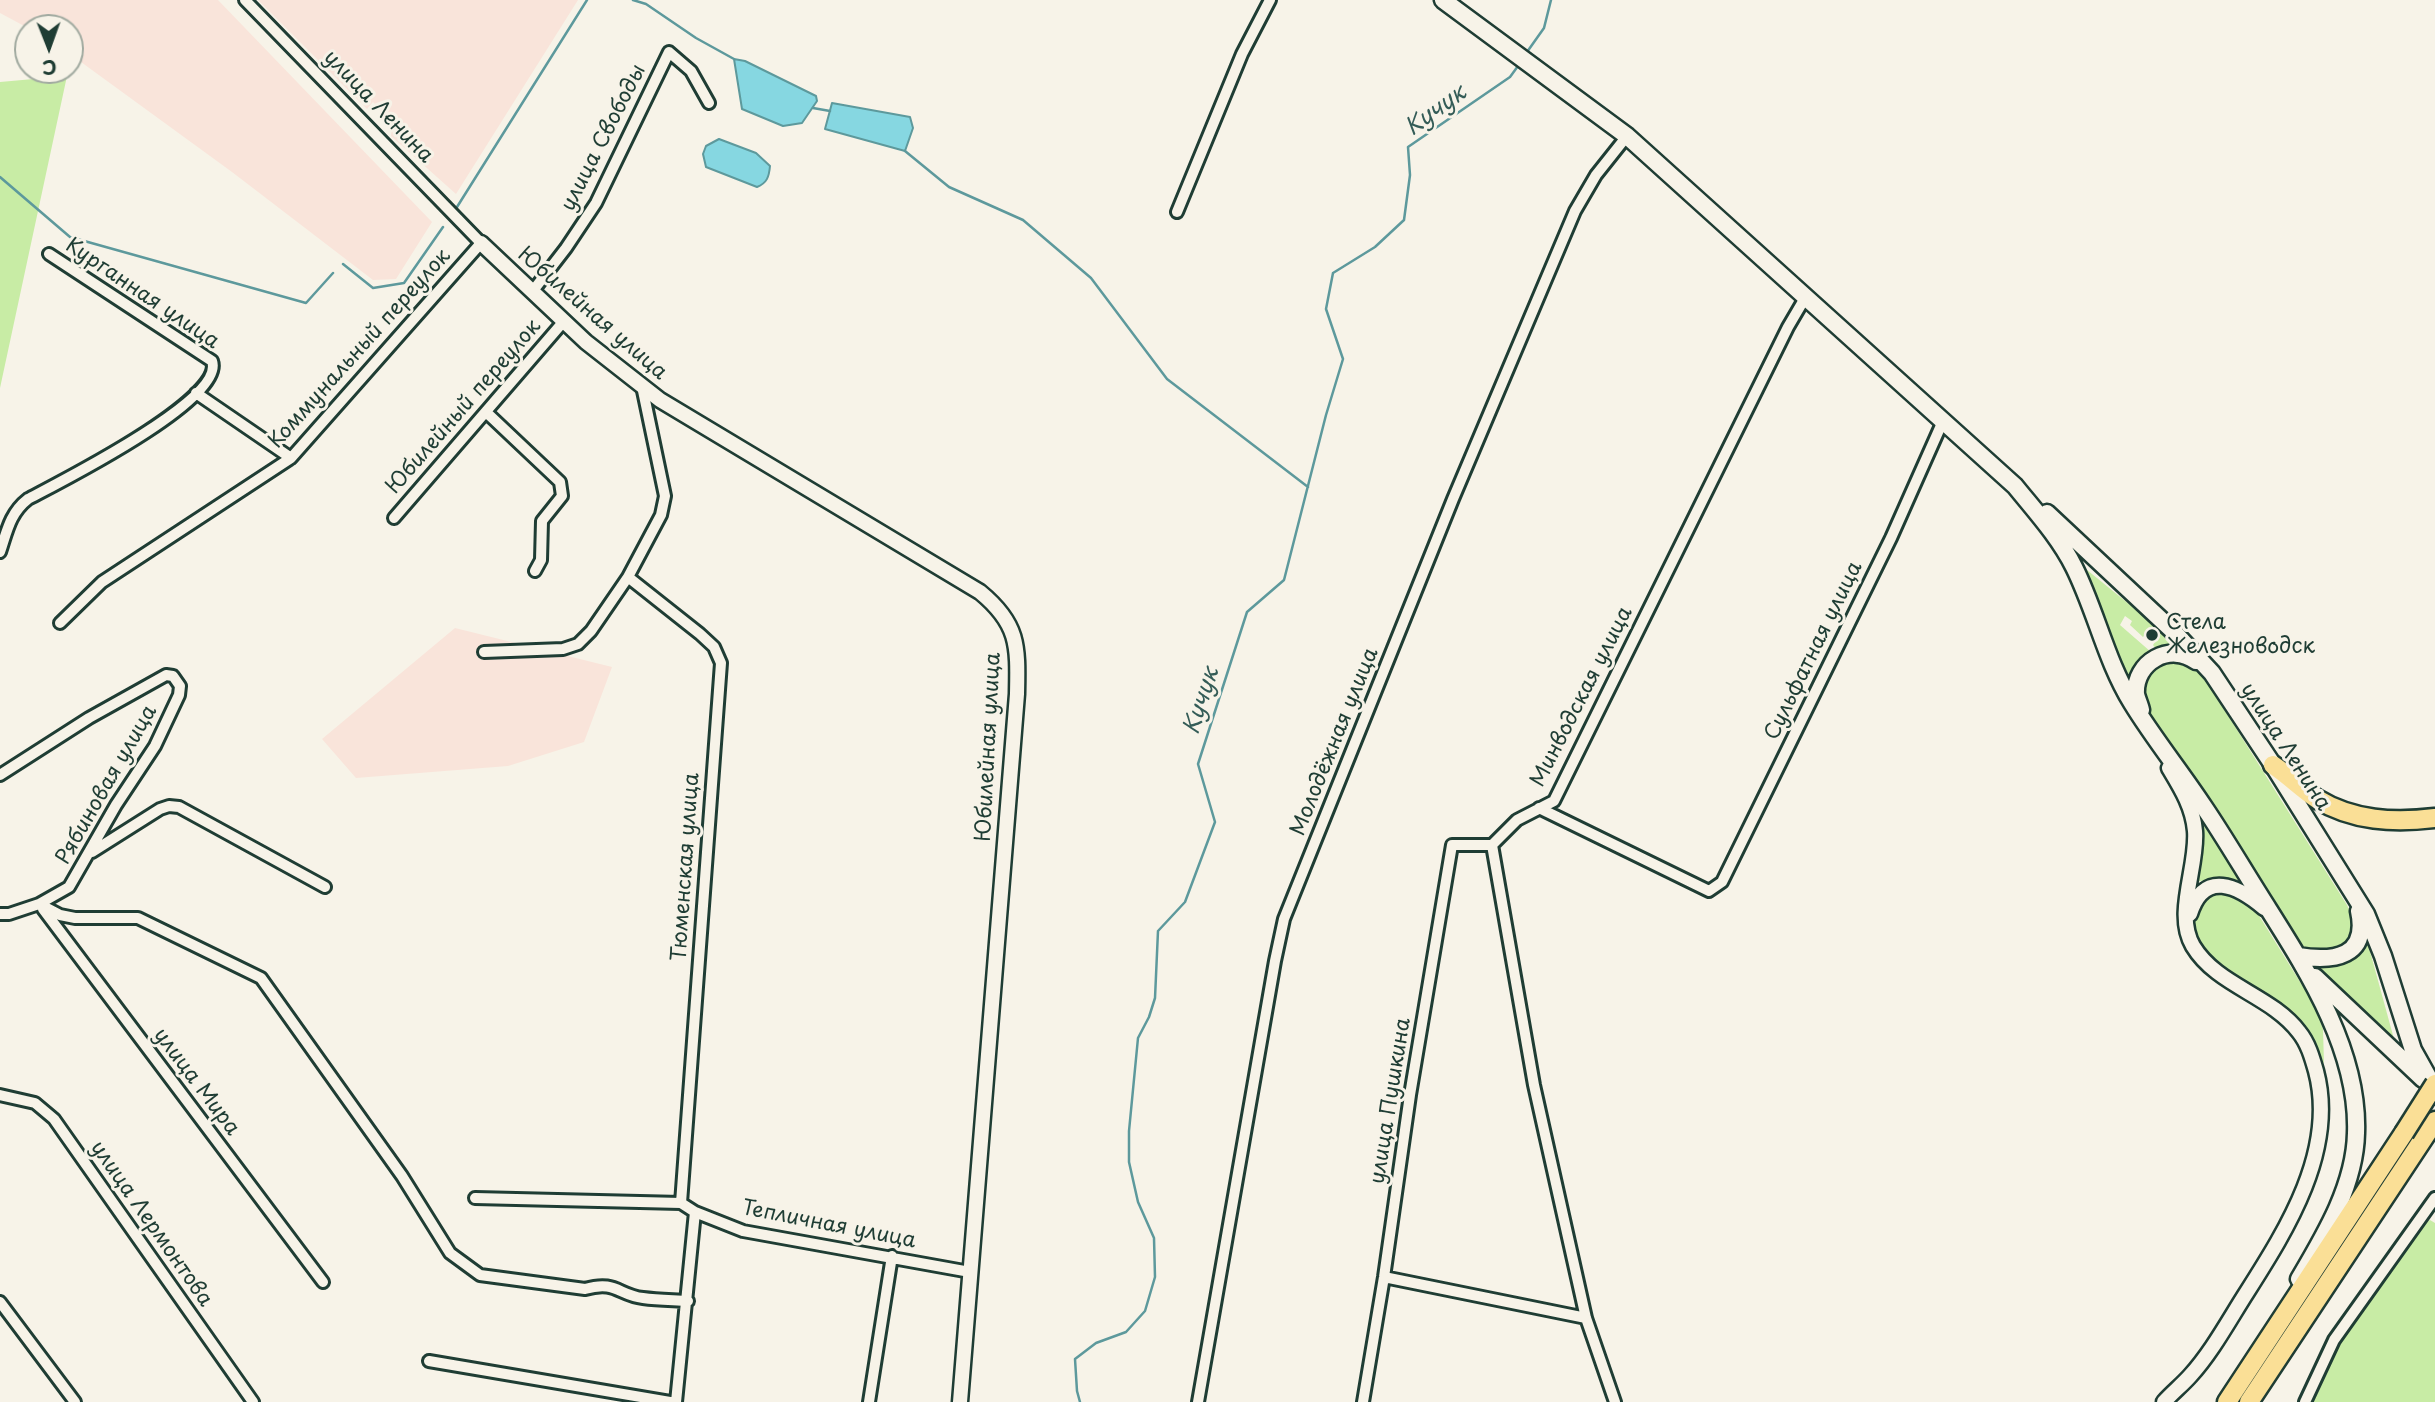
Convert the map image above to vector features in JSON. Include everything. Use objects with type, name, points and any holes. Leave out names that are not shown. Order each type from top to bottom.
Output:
[{"type":"main road","points":[[1443,0],[1627,136],[2015,486],[2060,542],[2074,567],[2117,674],[2144,722],[2204,807],[2302,962],[2333,1023],[2347,1067],[2356,1109],[2357,1135],[2347,1182],[2331,1220],[2283,1305],[2269,1336]]},
{"type":"main road","name":"улица Ленина","points":[[2015,486],[2172,630],[2212,673],[2355,896],[2375,934],[2413,1050],[2435,1089],[2302,962]]},
{"type":"main road","points":[[2144,722],[2136,694],[2138,681],[2145,667],[2157,655],[2176,652],[2190,656],[2212,673]]},
{"type":"main road","points":[[2273,765],[2314,797],[2358,817],[2409,821],[2435,818]]},
{"type":"main road","points":[[2302,962],[2334,959],[2350,952],[2359,940],[2362,926],[2355,896]]},
{"type":"main road","points":[[2227,1402],[2435,1084]]},
{"type":"main road","points":[[2249,1402],[2435,1121]]},
{"type":"street","name":"улица Ленина","points":[[245,0],[481,243]]},
{"type":"street","points":[[1177,212],[1242,54],[1270,0]]},
{"type":"street","name":"улица Свободы","points":[[532,292],[596,204],[669,52],[691,71],[709,103]]},
{"type":"street","name":"Молодёжная улица","points":[[1198,1402],[1284,919],[1454,499],[1575,211],[1596,174],[1627,136]]},
{"type":"street","name":"Юбилейная улица","points":[[481,243],[564,321],[660,400],[980,592],[998,607],[1010,625],[1016,643],[1017,694],[960,1402]]},
{"type":"street","name":"Коммунальный переулок","points":[[60,623],[102,582],[291,458],[481,243]]},
{"type":"street","name":"Курганная улица","points":[[0,552],[12,514],[20,505],[128,445],[177,410],[196,393],[213,371],[212,361],[49,254]]},
{"type":"street","name":"Минводская улица","points":[[1492,845],[1517,820],[1554,801],[1788,327],[1805,298]]},
{"type":"street","name":"Юбилейный переулок","points":[[394,518],[564,321]]},
{"type":"street","points":[[484,652],[563,649],[578,644],[591,631],[628,577],[661,515],[665,496],[642,386]]},
{"type":"street","points":[[196,393],[291,458]]},
{"type":"street","points":[[486,412],[560,482],[562,496],[542,521],[541,560],[535,571]]},
{"type":"street","name":"Сульфатная улица","points":[[1539,808],[1709,891],[1722,882],[1891,538],[1943,421]]},
{"type":"street","name":"Тюменская улица","points":[[628,577],[715,647],[721,663],[681,1203]]},
{"type":"street","name":"Рябиновая улица","points":[[0,775],[89,718],[166,675],[173,676],[180,686],[179,695],[155,746],[116,805],[69,887],[40,904],[9,914],[0,914]]},
{"type":"street","points":[[2144,722],[2186,796],[2192,813],[2196,850],[2185,913],[2192,944],[2210,967],[2277,1011],[2299,1031],[2310,1052],[2319,1084],[2320,1121],[2314,1160],[2302,1195],[2280,1238],[2224,1328],[2192,1375],[2164,1402]]},
{"type":"street","points":[[90,853],[160,808],[178,807],[325,887]]},
{"type":"street","name":"улица Пушкина","points":[[1363,1402],[1452,845],[1492,845]]},
{"type":"street","points":[[1492,845],[1534,1085],[1586,1318],[1615,1402]]},
{"type":"street","points":[[2188,929],[2194,901],[2214,886],[2246,892],[2272,915]]},
{"type":"street","points":[[40,904],[60,915],[75,918],[138,918],[261,978],[402,1176],[450,1253],[481,1275],[585,1289],[598,1285],[618,1288],[640,1298],[688,1301]]},
{"type":"street","name":"улица Мира","points":[[40,904],[323,1282]]},
{"type":"street","name":"улица Лермонтова","points":[[0,1094],[35,1102],[54,1119],[253,1402]]},
{"type":"street","points":[[474,1198],[681,1203]]},
{"type":"street","points":[[2305,1402],[2334,1340],[2435,1198]]},
{"type":"street","name":"Тепличная улица","points":[[681,1203],[695,1212],[743,1231],[970,1272]]},
{"type":"street","points":[[676,1402],[695,1212]]},
{"type":"street","points":[[869,1402],[892,1256]]},
{"type":"street","points":[[1384,1277],[1586,1318]]},
{"type":"street","points":[[0,1302],[75,1402]]},
{"type":"street","points":[[429,1361],[670,1402]]},
{"type":"shaded area","points":[[0,0],[218,0],[432,222],[396,279],[373,280],[232,172],[84,64],[84,14],[14,14],[14,20],[0,13]]},
{"type":"shaded area","points":[[258,0],[578,0],[456,194],[391,136],[392,123],[373,102],[367,109]]},
{"type":"shaded area","points":[[455,628],[612,667],[584,742],[508,766],[356,778],[322,739]]},
{"type":"green space","points":[[0,82],[65,84],[0,388]]},
{"type":"green space","points":[[2076,561],[2183,648],[2156,649],[2153,645],[2159,636],[2149,629],[2143,637],[2125,616],[2120,625],[2151,652],[2131,685]]},
{"type":"green space","points":[[2166,658],[2193,665],[2202,674],[2347,905],[2353,928],[2343,950],[2311,952],[2302,947],[2160,731],[2148,710],[2143,692],[2148,675]]},
{"type":"green space","points":[[2198,817],[2244,885],[2220,878],[2194,882]]},
{"type":"green space","points":[[2212,893],[2238,897],[2258,914],[2315,1006],[2323,1029],[2324,1064],[2313,1042],[2301,1027],[2233,978],[2204,951],[2196,935],[2193,918],[2198,903]]},
{"type":"green space","points":[[2365,933],[2397,1050],[2312,966],[2340,963]]},
{"type":"green space","points":[[2430,1220],[2435,1223],[2435,1402],[2311,1402],[2330,1348],[2419,1225]]},
{"type":"water","points":[[734,59],[745,61],[816,96],[817,101],[802,123],[783,126],[742,109]]},
{"type":"water","points":[[832,103],[910,117],[913,128],[905,151],[825,129]]},
{"type":"water","points":[[719,139],[756,153],[770,166],[765,181],[757,187],[706,167],[703,154],[706,146]]},
{"type":"waterway","points":[[457,207],[587,0]]},
{"type":"waterway","points":[[633,0],[646,4],[696,38],[734,59]]},
{"type":"waterway","name":"Кучук","points":[[1527,52],[1544,28],[1551,0]]},
{"type":"waterway","name":"Кучук","points":[[1080,1402],[1075,1359],[1096,1343],[1126,1332],[1145,1311],[1155,1277],[1154,1238],[1138,1202],[1129,1162],[1129,1131],[1138,1038],[1155,998],[1158,931],[1185,902],[1215,822],[1198,764],[1247,612],[1284,580],[1343,359],[1326,309],[1333,273],[1375,247],[1404,220],[1410,175],[1408,147],[1510,77],[1518,66]]},
{"type":"waterway","points":[[813,108],[830,111]]},
{"type":"waterway","points":[[905,151],[949,187],[1023,220],[1091,278],[1167,379],[1308,487]]},
{"type":"waterway","points":[[0,177],[70,237],[306,303],[333,273]]},
{"type":"waterway","points":[[343,264],[373,288],[404,283],[443,227]]},
{"type":"place","name":"Стела Железноводск","points":[[2152,635]]}]
